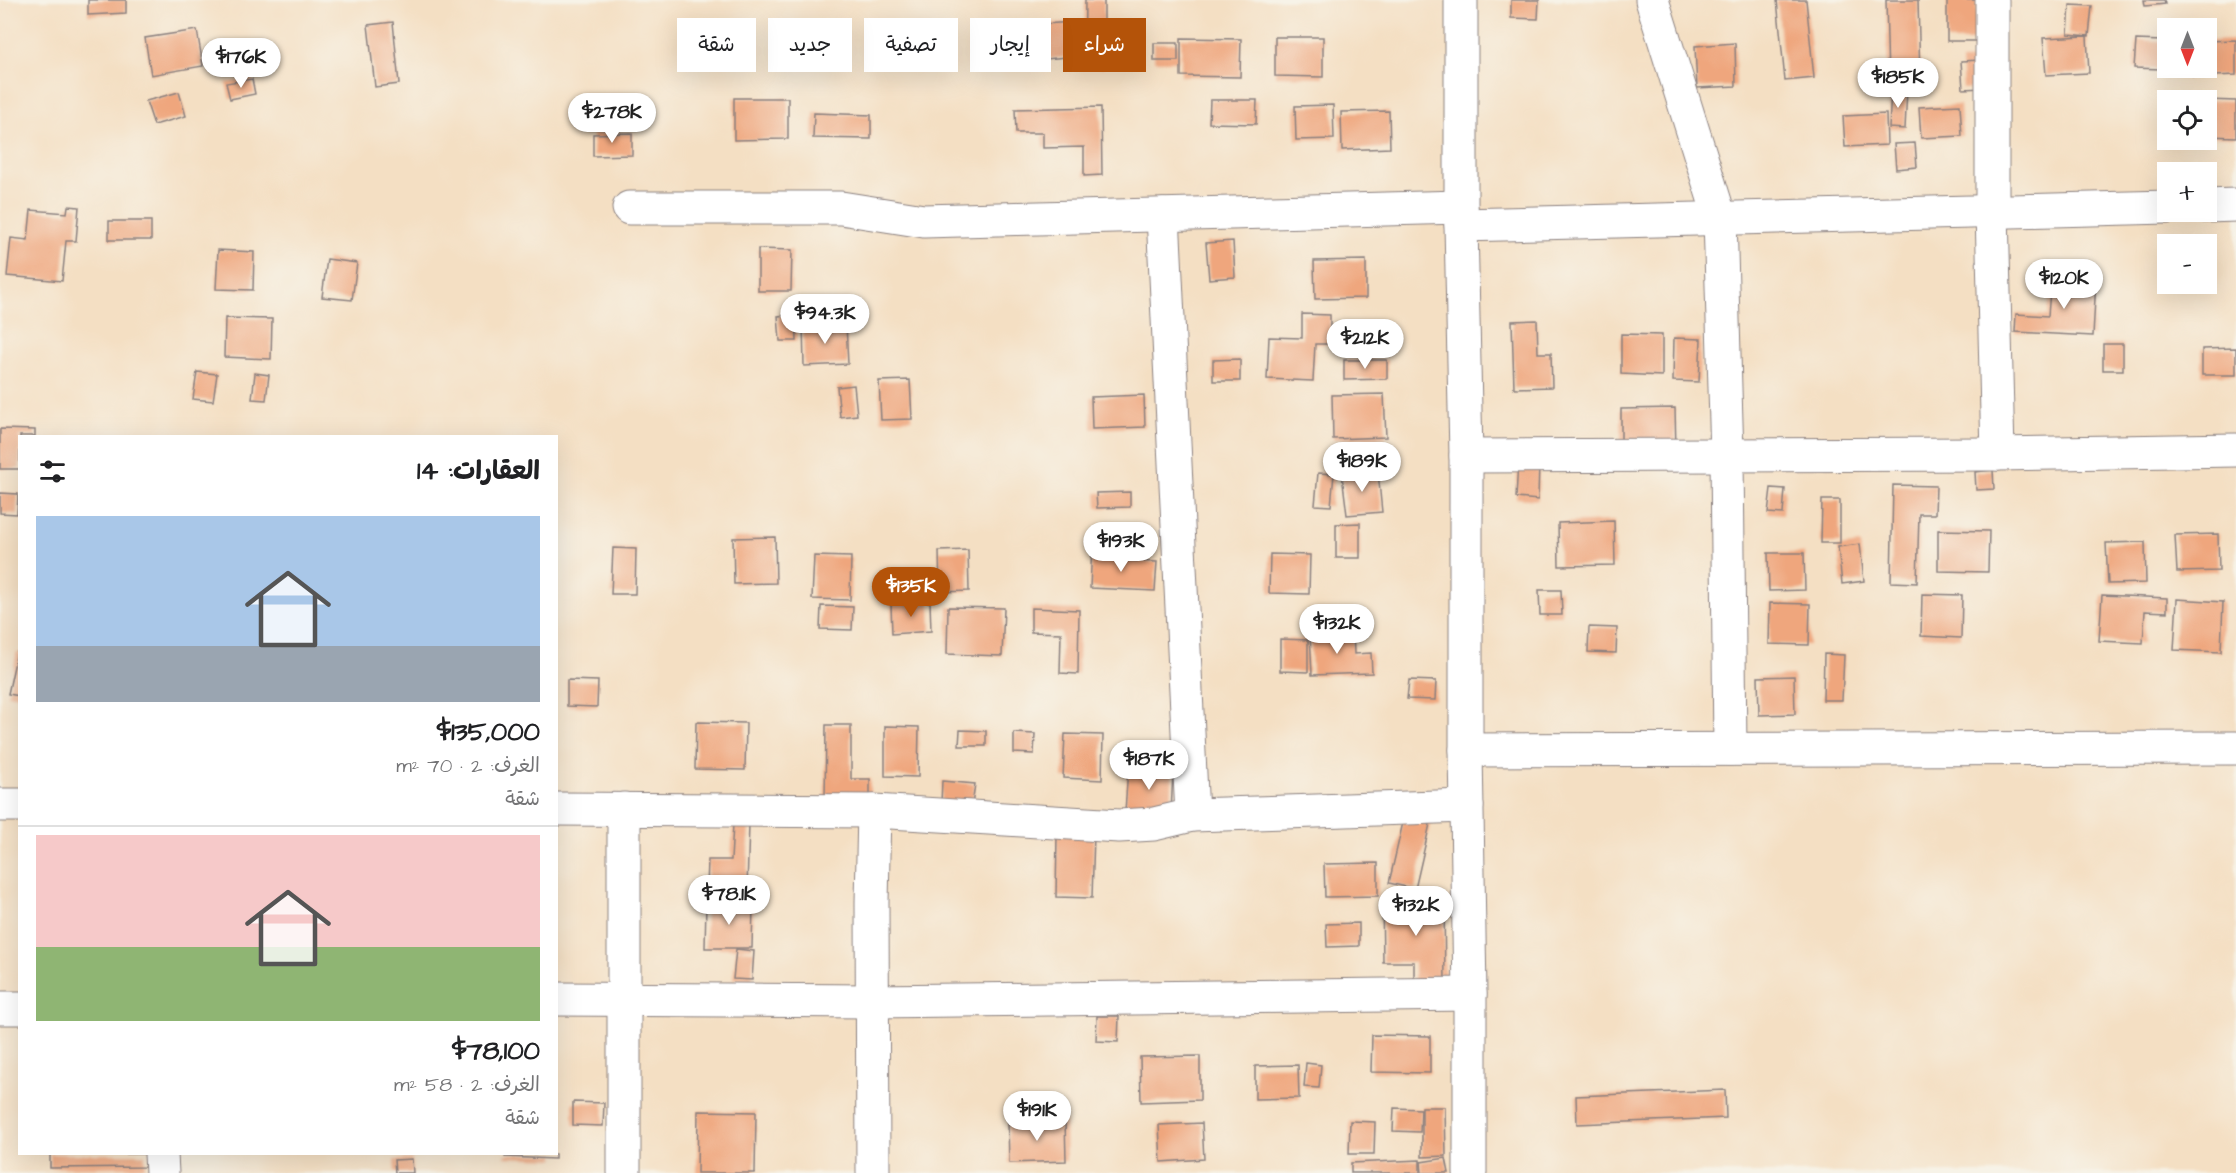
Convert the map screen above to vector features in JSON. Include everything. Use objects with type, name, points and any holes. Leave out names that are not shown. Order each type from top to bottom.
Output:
[{"type":"street","points":[[1461,0],[1470,1173]]},
{"type":"street","points":[[1652,0],[1720,218],[1727,456],[1730,749]]},
{"type":"street","points":[[1992,0],[1992,211],[1998,454]]},
{"type":"street","points":[[2217,206],[2236,205]]},
{"type":"street","points":[[629,208],[841,208],[924,221],[1163,214],[1720,218],[2157,207]]},
{"type":"street","points":[[1163,214],[1192,815]]},
{"type":"street","points":[[1466,456],[1998,454],[2236,450]]},
{"type":"street","points":[[1466,750],[2236,748]]},
{"type":"street","points":[[0,805],[18,805]]},
{"type":"street","points":[[558,809],[874,811],[1119,826],[1154,824],[1192,815],[1467,806]]},
{"type":"street","points":[[624,809],[624,1173]]},
{"type":"street","points":[[873,1173],[874,811]]},
{"type":"street","points":[[558,999],[873,1001],[1470,994]]},
{"type":"street","points":[[0,1008],[18,1008]]},
{"type":"street","points":[[161,1155],[162,1173]]},
{"type":"building","points":[[88,0],[126,0],[126,13],[88,15]]},
{"type":"building","points":[[1085,0],[1104,0],[1104,18],[1085,18]]},
{"type":"building","points":[[1511,0],[1539,0],[1538,19],[1511,18]]},
{"type":"building","points":[[1777,0],[1806,0],[1814,78],[1785,81]]},
{"type":"building","points":[[1886,0],[1918,0],[1920,79],[1888,79]]},
{"type":"building","points":[[1947,0],[1977,0],[1976,41],[1947,41]]},
{"type":"building","points":[[2144,0],[2164,0],[2165,4],[2145,6]]},
{"type":"building","points":[[2070,5],[2092,6],[2089,36],[2068,34]]},
{"type":"building","points":[[393,22],[399,84],[375,87],[368,25]]},
{"type":"building","points":[[1051,23],[1063,23],[1063,57],[1051,59]]},
{"type":"building","points":[[197,30],[203,66],[151,75],[145,38]]},
{"type":"building","points":[[2087,36],[2089,73],[2046,75],[2043,38]]},
{"type":"building","points":[[1275,37],[1323,37],[1323,77],[1275,76]]},
{"type":"building","points":[[1181,38],[1241,39],[1240,77],[1181,76]]},
{"type":"building","points":[[2136,40],[2157,41],[2157,69],[2134,68]]},
{"type":"building","points":[[2236,40],[2236,75],[2217,76],[2217,41]]},
{"type":"building","points":[[1154,43],[1178,43],[1178,61],[1154,61]]},
{"type":"building","points":[[1735,43],[1736,86],[1697,88],[1695,46]]},
{"type":"building","points":[[1981,60],[1983,88],[1963,89],[1961,61]]},
{"type":"building","points":[[252,79],[255,94],[230,99],[226,83]]},
{"type":"building","points":[[1891,89],[1907,89],[1905,129],[1889,128]]},
{"type":"building","points":[[179,92],[186,116],[154,125],[146,101]]},
{"type":"building","points":[[734,98],[788,98],[788,139],[734,140]]},
{"type":"building","points":[[1210,100],[1257,100],[1256,124],[1209,123]]},
{"type":"building","points":[[2217,100],[2236,101],[2236,137],[2217,136]]},
{"type":"building","points":[[1333,105],[1334,139],[1296,140],[1295,106]]},
{"type":"building","points":[[1960,105],[1962,136],[1921,138],[1919,107]]},
{"type":"building","points":[[1101,107],[1102,175],[1084,176],[1084,147],[1043,148],[1043,133],[1016,133],[1015,109]]},
{"type":"building","points":[[1389,111],[1390,148],[1342,150],[1341,112]]},
{"type":"building","points":[[814,113],[871,115],[871,139],[813,138]]},
{"type":"building","points":[[1886,114],[1887,145],[1845,147],[1843,116]]},
{"type":"building","points":[[632,133],[632,155],[593,156],[593,134]]},
{"type":"building","points":[[1915,143],[1917,167],[1896,169],[1894,144]]},
{"type":"building","points":[[68,206],[79,207],[76,241],[66,241],[62,281],[7,276],[11,238],[28,240],[31,210],[67,213]]},
{"type":"building","points":[[109,221],[151,221],[151,240],[109,240]]},
{"type":"building","points":[[1233,241],[1235,277],[1209,279],[1206,243]]},
{"type":"building","points":[[758,249],[792,250],[791,291],[758,291]]},
{"type":"building","points":[[218,250],[254,252],[253,290],[216,289]]},
{"type":"building","points":[[327,259],[357,263],[352,300],[322,297]]},
{"type":"building","points":[[1366,260],[1366,298],[1315,299],[1314,261]]},
{"type":"building","points":[[2051,277],[2096,279],[2093,336],[2015,332],[2016,314],[2048,316]]},
{"type":"building","points":[[796,314],[797,341],[780,341],[778,316]]},
{"type":"building","points":[[1302,314],[1330,315],[1330,344],[1315,344],[1313,381],[1267,379],[1269,337],[1302,338]]},
{"type":"building","points":[[225,318],[272,319],[271,359],[224,357]]},
{"type":"building","points":[[1537,320],[1538,353],[1551,353],[1552,387],[1514,388],[1512,321]]},
{"type":"building","points":[[846,324],[848,364],[804,366],[803,325]]},
{"type":"building","points":[[1621,334],[1662,335],[1662,376],[1621,374]]},
{"type":"building","points":[[1674,338],[1701,339],[1699,382],[1673,381]]},
{"type":"building","points":[[2103,344],[2123,344],[2123,370],[2103,370]]},
{"type":"building","points":[[2236,348],[2236,375],[2202,375],[2202,349]]},
{"type":"building","points":[[1240,359],[1240,381],[1213,381],[1213,360]]},
{"type":"building","points":[[1344,360],[1387,360],[1387,379],[1344,380]]},
{"type":"building","points":[[197,372],[217,374],[213,401],[193,399]]},
{"type":"building","points":[[255,373],[269,375],[266,400],[252,399]]},
{"type":"building","points":[[910,380],[912,419],[881,420],[879,381]]},
{"type":"building","points":[[854,385],[857,415],[840,417],[837,387]]},
{"type":"building","points":[[1384,394],[1386,437],[1333,439],[1332,395]]},
{"type":"building","points":[[1144,395],[1145,427],[1092,429],[1091,397]]},
{"type":"building","points":[[1675,408],[1676,451],[1621,452],[1621,409]]},
{"type":"building","points":[[0,429],[35,430],[35,435],[18,435],[18,469],[0,469]]},
{"type":"building","points":[[1518,461],[1539,461],[1538,500],[1516,498]]},
{"type":"building","points":[[1993,470],[1994,489],[1976,490],[1975,472]]},
{"type":"building","points":[[1378,472],[1382,512],[1347,515],[1342,475]]},
{"type":"building","points":[[1318,473],[1334,474],[1331,506],[1315,505]]},
{"type":"building","points":[[1893,485],[1936,486],[1935,514],[1919,514],[1917,583],[1891,582]]},
{"type":"building","points":[[1771,488],[1785,489],[1783,514],[1768,513]]},
{"type":"building","points":[[1130,492],[1130,507],[1097,508],[1096,493]]},
{"type":"building","points":[[0,493],[18,494],[17,514],[0,513]]},
{"type":"building","points":[[1822,500],[1840,500],[1840,543],[1821,543]]},
{"type":"building","points":[[1614,521],[1615,565],[1559,566],[1558,523]]},
{"type":"building","points":[[1360,523],[1360,558],[1336,558],[1336,524]]},
{"type":"building","points":[[1938,530],[1989,531],[1988,572],[1938,571]]},
{"type":"building","points":[[2218,534],[2219,571],[2177,572],[2175,535]]},
{"type":"building","points":[[775,537],[776,583],[734,584],[733,538]]},
{"type":"building","points":[[2145,542],[2146,583],[2108,584],[2106,543]]},
{"type":"building","points":[[1860,544],[1864,581],[1842,584],[1838,547]]},
{"type":"building","points":[[1092,546],[1106,547],[1105,560],[1157,562],[1155,591],[1090,588]]},
{"type":"building","points":[[613,548],[636,549],[635,594],[611,594]]},
{"type":"building","points":[[968,550],[969,591],[940,592],[939,551]]},
{"type":"building","points":[[1768,553],[1804,553],[1805,590],[1769,591]]},
{"type":"building","points":[[1270,554],[1310,555],[1309,594],[1269,593]]},
{"type":"building","points":[[814,556],[851,557],[850,600],[812,599]]},
{"type":"building","points":[[1539,590],[1561,590],[1562,615],[1540,615]]},
{"type":"building","points":[[1922,594],[1962,595],[1961,638],[1921,636]]},
{"type":"building","points":[[2102,595],[2167,598],[2167,612],[2145,611],[2143,643],[2099,641]]},
{"type":"building","points":[[2177,599],[2223,602],[2221,652],[2174,650]]},
{"type":"building","points":[[930,602],[931,631],[892,634],[891,604]]},
{"type":"building","points":[[1770,603],[1810,604],[1809,645],[1769,644]]},
{"type":"building","points":[[821,606],[853,607],[852,630],[820,629]]},
{"type":"building","points":[[948,607],[1004,608],[1002,656],[947,654]]},
{"type":"building","points":[[1031,608],[1079,610],[1078,674],[1060,673],[1061,633],[1031,632]]},
{"type":"building","points":[[1589,627],[1617,628],[1616,653],[1588,652]]},
{"type":"building","points":[[1353,632],[1354,654],[1371,653],[1372,673],[1312,675],[1310,633]]},
{"type":"building","points":[[1280,639],[1308,640],[1308,672],[1280,671]]},
{"type":"building","points":[[17,652],[18,696],[8,694]]},
{"type":"building","points":[[1824,654],[1844,655],[1842,700],[1823,700]]},
{"type":"building","points":[[1794,676],[1795,714],[1759,715],[1758,677]]},
{"type":"building","points":[[567,680],[598,681],[597,707],[567,706]]},
{"type":"building","points":[[1409,680],[1436,681],[1435,700],[1407,699]]},
{"type":"building","points":[[696,722],[746,723],[745,770],[695,769]]},
{"type":"building","points":[[826,725],[851,725],[851,779],[870,779],[870,801],[825,801]]},
{"type":"building","points":[[885,726],[919,727],[918,777],[885,776]]},
{"type":"building","points":[[960,730],[986,731],[986,746],[959,746]]},
{"type":"building","points":[[1014,733],[1035,734],[1034,754],[1014,753]]},
{"type":"building","points":[[1065,734],[1103,735],[1102,780],[1063,778]]},
{"type":"building","points":[[1128,767],[1173,769],[1171,814],[1125,812]]},
{"type":"building","points":[[942,781],[975,784],[972,805],[941,803]]},
{"type":"building","points":[[1404,818],[1430,824],[1415,889],[1389,883]]},
{"type":"building","points":[[733,824],[749,824],[747,888],[707,888],[708,860],[731,860]]},
{"type":"building","points":[[1057,834],[1094,835],[1092,898],[1056,897]]},
{"type":"building","points":[[1378,863],[1378,896],[1325,897],[1324,864]]},
{"type":"building","points":[[1444,898],[1445,983],[1414,984],[1414,962],[1383,962],[1382,900]]},
{"type":"building","points":[[706,904],[753,905],[752,948],[705,948]]},
{"type":"building","points":[[1359,923],[1359,946],[1327,947],[1326,924]]},
{"type":"building","points":[[736,949],[754,951],[752,980],[733,979]]},
{"type":"building","points":[[1097,1016],[1119,1016],[1118,1042],[1096,1041]]},
{"type":"building","points":[[1372,1035],[1430,1036],[1430,1073],[1371,1072]]},
{"type":"building","points":[[1200,1056],[1200,1100],[1141,1102],[1140,1057]]},
{"type":"building","points":[[1306,1063],[1321,1065],[1319,1088],[1304,1087]]},
{"type":"building","points":[[1298,1065],[1299,1098],[1255,1099],[1255,1066]]},
{"type":"building","points":[[1725,1090],[1726,1118],[1577,1124],[1576,1096]]},
{"type":"building","points":[[573,1102],[604,1103],[603,1126],[573,1125]]},
{"type":"building","points":[[1422,1107],[1445,1107],[1446,1156],[1422,1157]]},
{"type":"building","points":[[1394,1108],[1421,1109],[1420,1132],[1393,1131]]},
{"type":"building","points":[[698,1111],[756,1112],[755,1173],[697,1173]]},
{"type":"building","points":[[1065,1120],[1066,1161],[1009,1163],[1008,1122]]},
{"type":"building","points":[[1350,1121],[1375,1122],[1374,1154],[1349,1154]]},
{"type":"building","points":[[1202,1123],[1204,1159],[1161,1162],[1159,1125]]},
{"type":"building","points":[[50,1155],[145,1155],[145,1167],[50,1168]]},
{"type":"building","points":[[505,1155],[555,1155],[555,1159],[505,1157]]},
{"type":"building","points":[[1446,1158],[1449,1173],[1422,1173],[1421,1162]]},
{"type":"building","points":[[412,1159],[413,1173],[395,1173],[394,1160]]},
{"type":"building","points":[[1420,1160],[1420,1173],[1351,1173],[1351,1163]]}]
